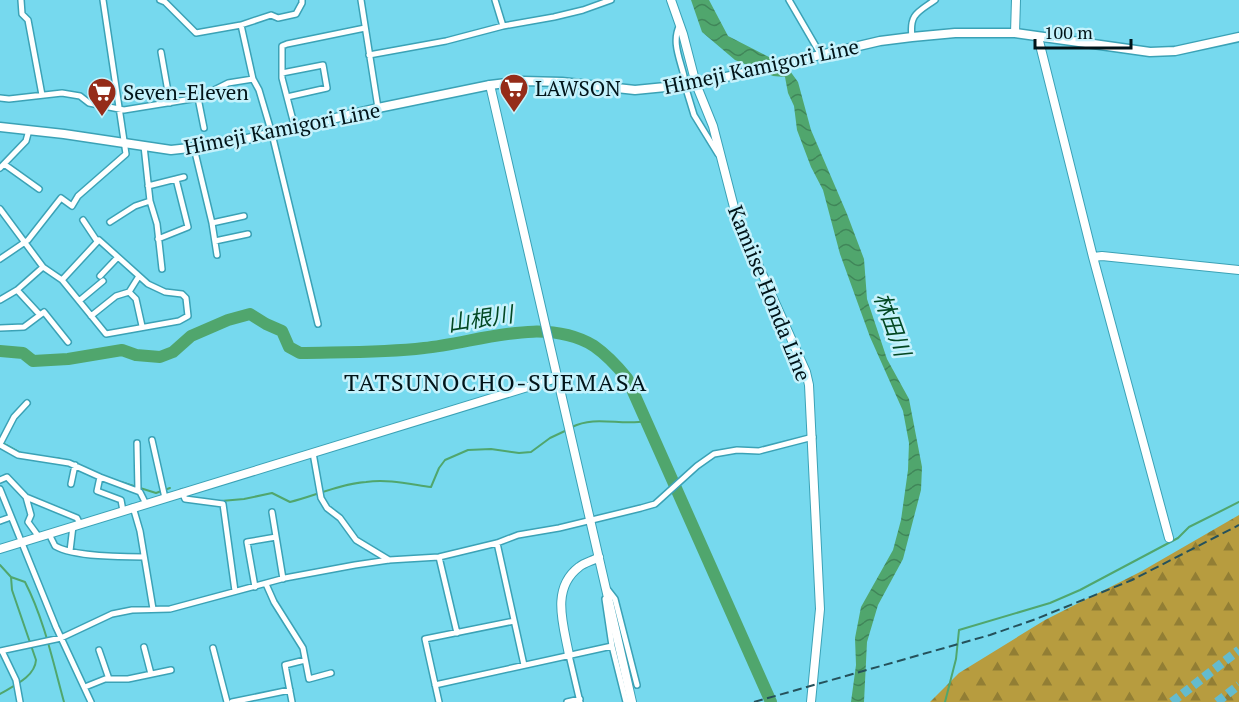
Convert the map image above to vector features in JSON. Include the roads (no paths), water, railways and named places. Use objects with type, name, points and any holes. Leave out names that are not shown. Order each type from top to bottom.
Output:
[{"type":"main road","name":"Himeji Kamigori Line","points":[[0,127],[171,150],[226,144],[378,108],[490,85],[523,81],[562,82],[635,90],[696,84],[880,41],[912,37],[955,33],[1016,33],[1150,52],[1175,51],[1239,37]]},
{"type":"street","points":[[21,0],[22,14],[28,20],[42,95]]},
{"type":"street","points":[[0,259],[24,243],[61,198],[72,206],[78,196],[126,154],[103,0]]},
{"type":"street","points":[[160,0],[165,2],[196,33],[241,25],[271,15],[278,18],[296,14],[302,0]]},
{"type":"street","points":[[361,0],[378,108]]},
{"type":"street","points":[[495,0],[503,26]]},
{"type":"street","points":[[369,55],[554,17],[611,0]]},
{"type":"street","name":"Kamiise Honda Line","points":[[671,0],[696,84],[713,126],[736,215],[806,372],[809,385],[820,609],[811,702]]},
{"type":"street","points":[[789,0],[821,55]]},
{"type":"street","points":[[912,37],[910,24],[913,16],[935,0]]},
{"type":"street","points":[[1016,0],[1016,33]]},
{"type":"street","points":[[241,25],[253,80],[260,90],[272,134],[318,324]]},
{"type":"street","points":[[680,25],[676,40],[684,76]]},
{"type":"street","points":[[295,128],[282,73],[282,46],[365,28]]},
{"type":"street","points":[[1038,37],[1093,257],[1169,538]]},
{"type":"street","points":[[162,52],[170,103]]},
{"type":"street","points":[[282,73],[323,65],[327,88],[287,97]]},
{"type":"street","points":[[0,98],[62,93],[80,96],[89,103],[124,110],[198,98],[228,83],[253,80]]},
{"type":"street","points":[[490,85],[632,702]]},
{"type":"street","points":[[687,92],[694,115],[720,158]]},
{"type":"street","points":[[198,98],[204,128]]},
{"type":"street","points":[[29,130],[26,141],[2,166],[39,189]]},
{"type":"street","points":[[144,146],[150,201],[162,269]]},
{"type":"street","points":[[194,148],[212,223],[217,255]]},
{"type":"street","points":[[148,186],[184,177]]},
{"type":"street","points":[[158,239],[188,226],[176,179]]},
{"type":"street","points":[[110,222],[135,206],[150,201]]},
{"type":"street","points":[[0,209],[43,267],[62,280],[106,334],[179,321],[189,316],[186,298],[182,294],[156,289],[99,240],[97,241],[83,220]]},
{"type":"street","points":[[212,223],[244,216]]},
{"type":"street","points":[[215,242],[248,234]]},
{"type":"street","points":[[62,280],[97,241]]},
{"type":"street","points":[[79,302],[102,279],[118,257]]},
{"type":"street","points":[[1093,257],[1239,270]]},
{"type":"street","points":[[0,300],[17,290],[43,267]]},
{"type":"street","points":[[91,316],[116,296],[129,292],[139,276]]},
{"type":"street","points":[[17,290],[40,315]]},
{"type":"street","points":[[129,292],[136,299],[142,326]]},
{"type":"street","points":[[0,328],[24,327],[44,312],[68,342]]},
{"type":"street","points":[[0,549],[557,378]]},
{"type":"street","points":[[27,403],[14,417],[0,444],[18,454],[75,465],[138,491]]},
{"type":"street","points":[[20,702],[16,680],[1,651],[62,638],[112,614],[170,609],[283,579],[389,560],[439,557],[497,543],[518,535],[559,528],[655,504],[714,454],[731,450],[759,451],[813,437]]},
{"type":"street","points":[[152,440],[165,498]]},
{"type":"street","points":[[137,443],[138,491],[146,504]]},
{"type":"street","points":[[313,453],[321,498],[327,508],[340,518],[356,540],[389,560]]},
{"type":"street","points":[[71,484],[75,465]]},
{"type":"street","points":[[0,480],[8,477],[26,497],[77,518],[70,551]]},
{"type":"street","points":[[100,477],[97,491],[121,500],[123,511]]},
{"type":"street","points":[[0,489],[21,543],[91,702]]},
{"type":"street","points":[[182,492],[185,500],[223,504],[235,591]]},
{"type":"street","points":[[26,497],[31,515],[28,522],[39,537]]},
{"type":"street","points":[[134,507],[153,609]]},
{"type":"street","points":[[272,512],[283,579]]},
{"type":"street","points":[[0,521],[11,518]]},
{"type":"street","points":[[49,534],[55,546],[70,551],[103,556],[144,557]]},
{"type":"street","points":[[255,586],[247,542],[276,537]]},
{"type":"street","points":[[497,543],[524,666]]},
{"type":"street","points":[[567,702],[580,700],[560,602],[564,588],[577,568],[599,556]]},
{"type":"street","points":[[439,557],[457,633]]},
{"type":"street","points":[[266,584],[274,602],[299,639],[309,679],[332,673]]},
{"type":"street","points":[[607,588],[605,599],[612,646],[626,702]]},
{"type":"street","points":[[607,588],[615,599],[637,686]]},
{"type":"street","points":[[439,702],[425,639],[514,621]]},
{"type":"street","points":[[435,685],[612,646]]},
{"type":"street","points":[[144,647],[151,674]]},
{"type":"street","points":[[213,648],[230,702],[290,690]]},
{"type":"street","points":[[99,650],[109,679]]},
{"type":"street","points":[[292,702],[285,665],[305,660]]},
{"type":"street","points":[[85,687],[109,679],[171,670]]},
{"type":"water","points":[[691,0],[709,0],[728,36],[773,59],[790,71],[798,82],[811,130],[864,259],[867,299],[887,359],[909,399],[922,467],[921,490],[903,559],[878,605],[867,642],[864,702],[851,702],[856,665],[855,638],[861,607],[893,550],[901,520],[909,443],[903,411],[870,337],[840,254],[823,190],[811,167],[797,130],[794,106],[788,93],[785,77],[773,76],[735,60],[702,32]]},
{"type":"waterway","name":"山根川","points":[[0,351],[23,353],[33,361],[68,359],[122,350],[136,355],[160,357],[173,352],[191,336],[228,320],[250,314],[282,331],[289,347],[300,353],[408,350],[532,332],[574,337],[594,346],[627,378],[771,702]]},
{"type":"waterway","points":[[572,427],[599,421],[646,421]]},
{"type":"waterway","points":[[221,501],[272,493],[290,502],[346,485],[374,481],[431,487],[445,460],[468,450],[531,452],[550,438],[567,430]]},
{"type":"waterway","points":[[3,443],[21,453]]},
{"type":"waterway","points":[[57,458],[74,463]]},
{"type":"waterway","points":[[121,482],[156,493],[170,488]]},
{"type":"waterway","points":[[945,702],[956,659],[959,630],[1050,603],[1080,590],[1178,538],[1189,527],[1239,502]]},
{"type":"waterway","points":[[0,565],[11,577],[25,582],[32,596],[48,641],[64,702]]},
{"type":"waterway","points":[[0,694],[28,676],[36,660],[12,590],[11,577]]},
{"type":"tunnel","points":[[1172,702],[1239,650]]},
{"type":"tunnel","points":[[1217,702],[1239,685]]},
{"type":"railway","points":[[754,702],[990,635],[1036,619],[1132,580],[1239,525]]},
{"type":"place","name":"LAWSON","points":[[514,114]]},
{"type":"place","name":"Seven-Eleven","points":[[102,118]]},
{"type":"district","name":"TATSUNOCHO-SUEMASA","points":[[496,382]]},
{"type":"water label","name":"林田川","points":[[893,324]]}]
